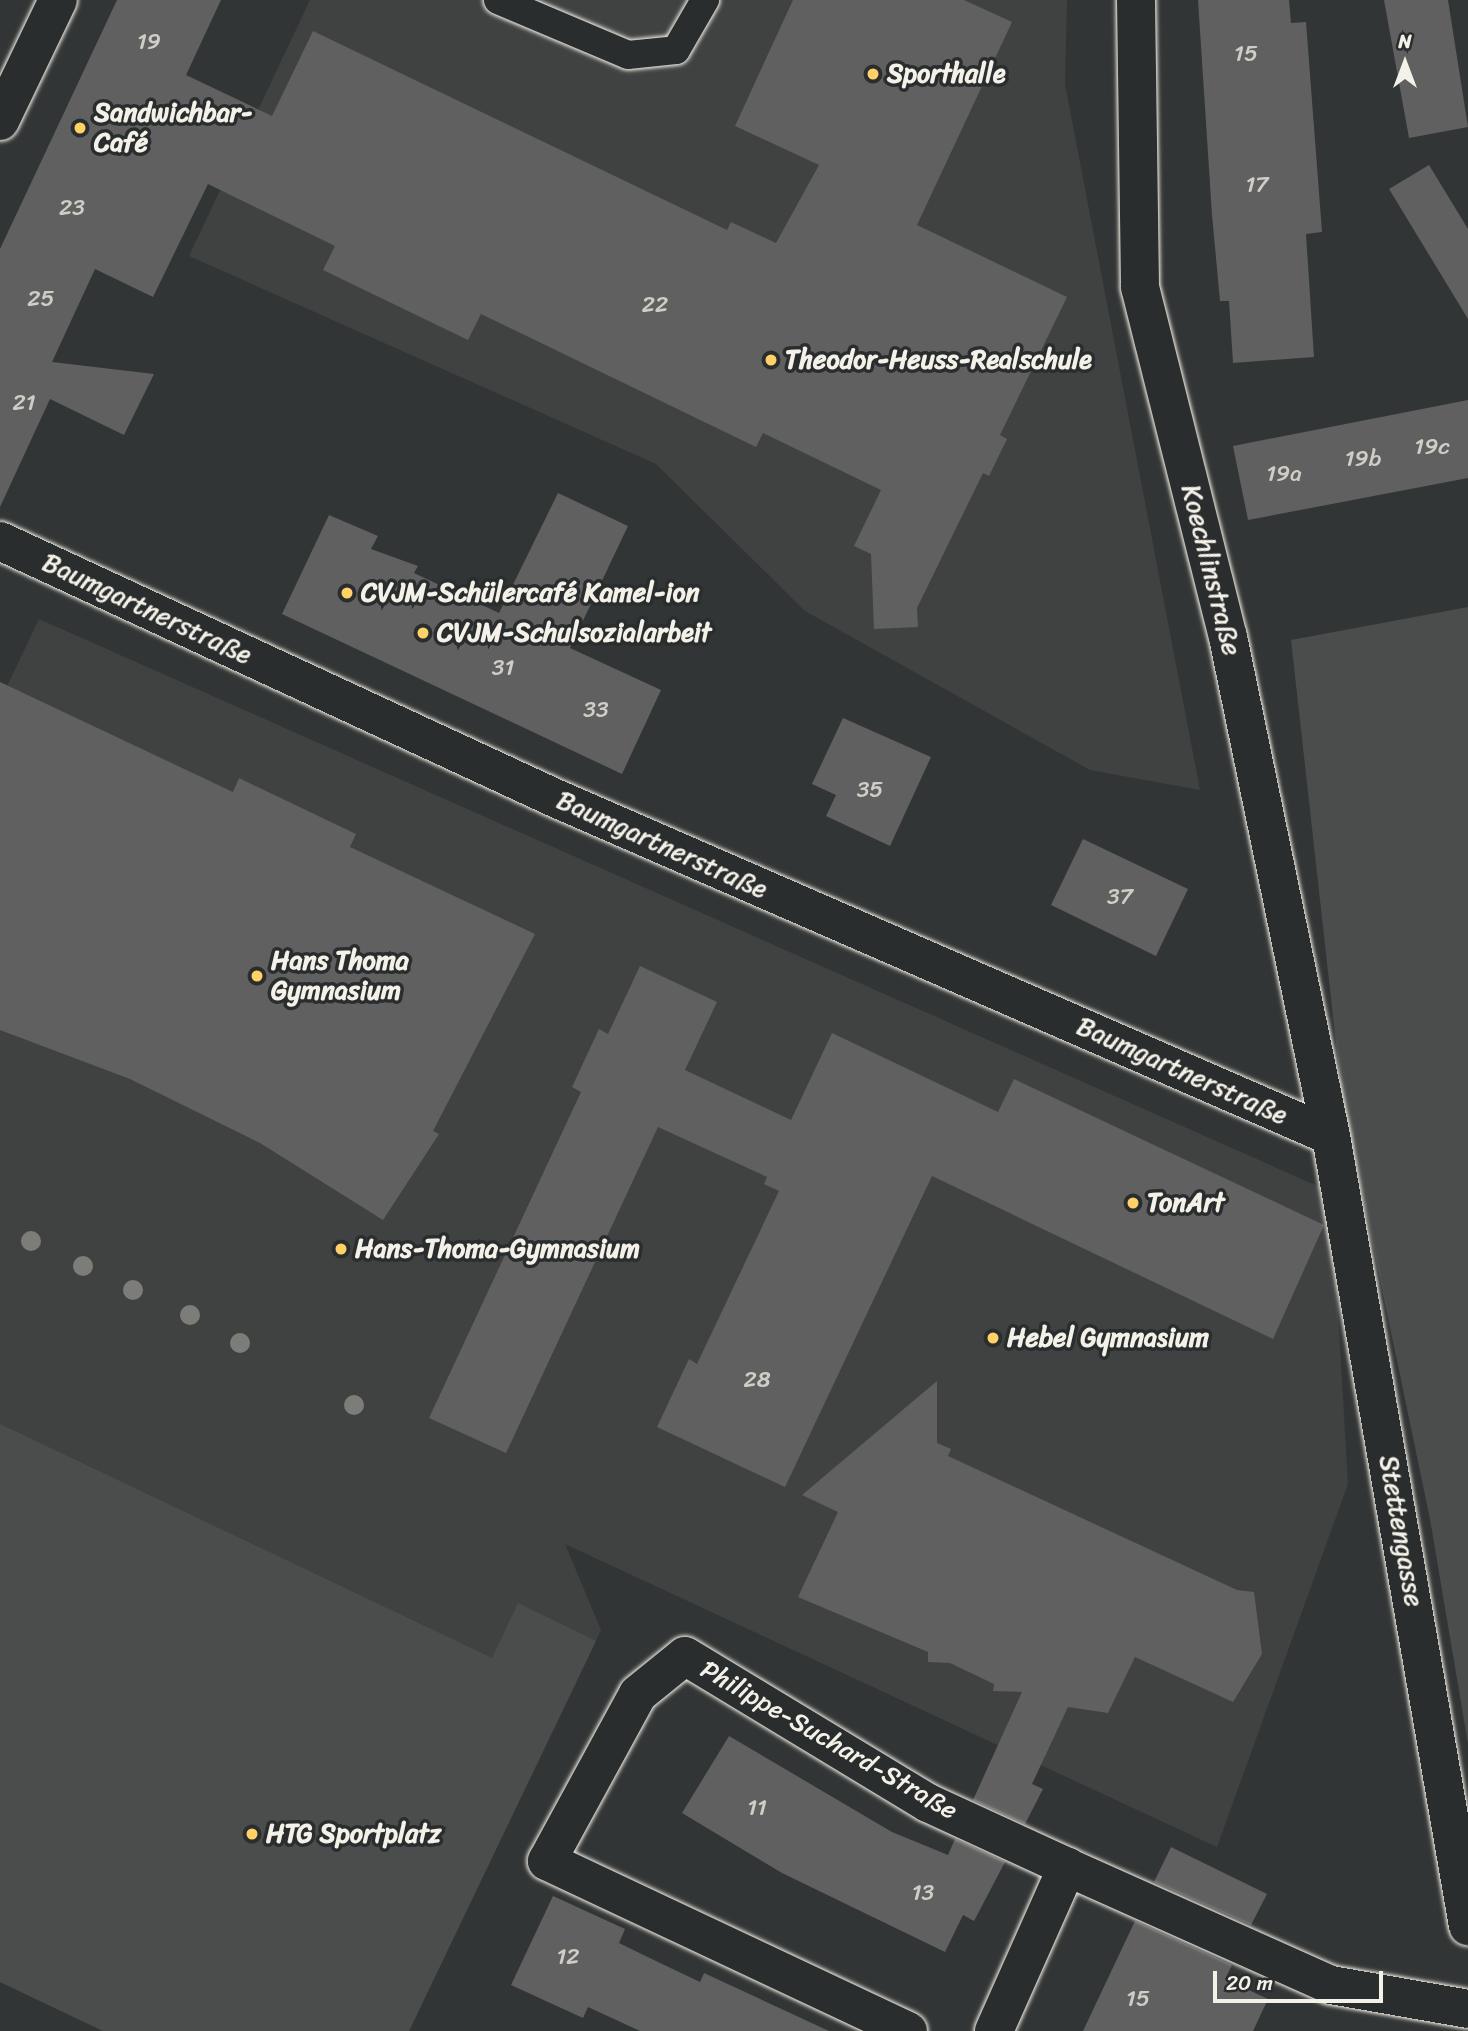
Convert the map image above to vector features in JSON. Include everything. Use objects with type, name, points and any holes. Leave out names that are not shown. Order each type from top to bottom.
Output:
[{"type":"street","points":[[0,121],[58,0]]},
{"type":"street","name":"Koechlinstraße","points":[[1136,0],[1140,287],[1228,637],[1331,1136]]},
{"type":"street","name":"Baumgartnerstraße","points":[[0,541],[555,798],[1331,1136]]},
{"type":"street","name":"Stettengasse","points":[[1331,1136],[1468,1926]]},
{"type":"street","name":"Philippe-Suchard-Straße","points":[[908,2031],[547,1861],[638,1694],[685,1656],[928,1803],[1067,1867],[1331,1985],[1468,2009]]},
{"type":"street","points":[[994,2031],[1067,1867]]},
{"type":"lane","points":[[498,0],[628,55],[676,50],[705,0]]},
{"type":"shaded area","name":"Theodor-Heuss-Realschule","points":[[310,0],[1067,0],[1065,84],[1200,790],[1090,770],[805,611],[656,464],[189,256]]},
{"type":"shaded area","points":[[1468,607],[1468,1744],[1430,1519],[1342,1097],[1291,640]]},
{"type":"shaded area","name":"Hans-Thoma-Gymnasium","points":[[39,619],[1331,1192],[1348,1484],[1217,1847],[565,1544],[601,1630],[409,2031],[103,2031],[0,1982],[0,701]]},
{"type":"shaded area","name":"HTG Sportplatz","points":[[0,1424],[492,1658],[518,1603],[596,1641],[409,2031],[103,2031],[0,1982]]},
{"type":"building","points":[[117,0],[221,0],[186,75],[272,116],[313,31],[727,230],[731,222],[776,243],[819,165],[735,126],[793,0],[964,0],[1012,22],[917,225],[1067,297],[1000,435],[1007,439],[989,476],[983,473],[917,608],[918,627],[874,629],[871,554],[854,546],[881,490],[763,433],[756,447],[481,314],[468,340],[323,270],[335,246],[208,184],[153,297],[95,269],[52,362],[154,374],[124,435],[50,399],[0,507],[0,249]]},
{"type":"building","points":[[1198,0],[1289,0],[1291,23],[1306,22],[1322,232],[1306,234],[1314,357],[1233,363],[1229,301],[1220,301]]},
{"type":"building","points":[[1384,0],[1448,0],[1468,127],[1409,138]]},
{"type":"building","points":[[1429,165],[1468,229],[1468,319],[1389,189]]},
{"type":"building","points":[[1468,400],[1468,478],[1248,520],[1233,446]]},
{"type":"building","points":[[558,493],[628,526],[570,648],[661,690],[622,774],[282,614],[329,515],[378,536],[371,549],[418,566],[414,573],[499,613]]},
{"type":"building","name":"Hans Thoma Gymnasium","points":[[0,682],[233,792],[239,778],[356,834],[350,847],[535,934],[433,1131],[439,1134],[383,1220],[260,1143],[130,1079],[0,1030]]},
{"type":"building","points":[[843,718],[931,757],[890,846],[826,816],[836,795],[812,784]]},
{"type":"building","points":[[1083,839],[1188,889],[1156,956],[1051,905]]},
{"type":"building","points":[[640,966],[717,1002],[685,1070],[791,1120],[832,1033],[998,1112],[1014,1079],[1324,1225],[1273,1339],[932,1176],[785,1487],[657,1427],[689,1359],[697,1364],[779,1191],[764,1184],[767,1177],[658,1127],[506,1453],[429,1418],[581,1092],[572,1087],[599,1029],[608,1034]]},
{"type":"building","points":[[937,1381],[937,1443],[951,1449],[948,1456],[1237,1590],[1254,1592],[1262,1654],[1233,1702],[1135,1657],[1108,1713],[1068,1707],[1032,1784],[1043,1789],[1025,1824],[973,1800],[1022,1692],[993,1691],[994,1684],[950,1663],[928,1662],[928,1652],[798,1597],[838,1512],[802,1495]]},
{"type":"building","points":[[729,1736],[892,1832],[948,1855],[955,1839],[1005,1862],[974,1921],[963,1915],[945,1952],[782,1873],[682,1813]]},
{"type":"building","points":[[1171,1847],[1267,1894],[1251,1925],[1154,1882]]},
{"type":"building","points":[[553,1896],[625,1929],[619,1943],[700,1982],[704,1973],[829,2031],[640,2031],[588,2007],[583,2018],[511,1985]]},
{"type":"building","points":[[1135,1921],[1232,1965],[1225,1979],[1268,1999],[1253,2031],[1083,2031]]},
{"type":"place","name":"Sporthalle","points":[[873,74]]},
{"type":"place","name":"Sandwichbar- Café","points":[[80,128]]},
{"type":"place","name":"Theodor-Heuss-Realschule","points":[[771,360]]},
{"type":"place","name":"CVJM-Schülercafé Kamel-ion","points":[[347,593]]},
{"type":"place","name":"CVJM-Schulsozialarbeit","points":[[423,633]]},
{"type":"place","name":"Hans Thoma Gymnasium","points":[[257,976]]},
{"type":"place","name":"TonArt","points":[[1133,1203]]},
{"type":"place","name":"Hans-Thoma-Gymnasium","points":[[341,1249]]},
{"type":"place","name":"Hebel Gymnasium","points":[[993,1338]]},
{"type":"place","name":"HTG Sportplatz","points":[[252,1834]]}]
